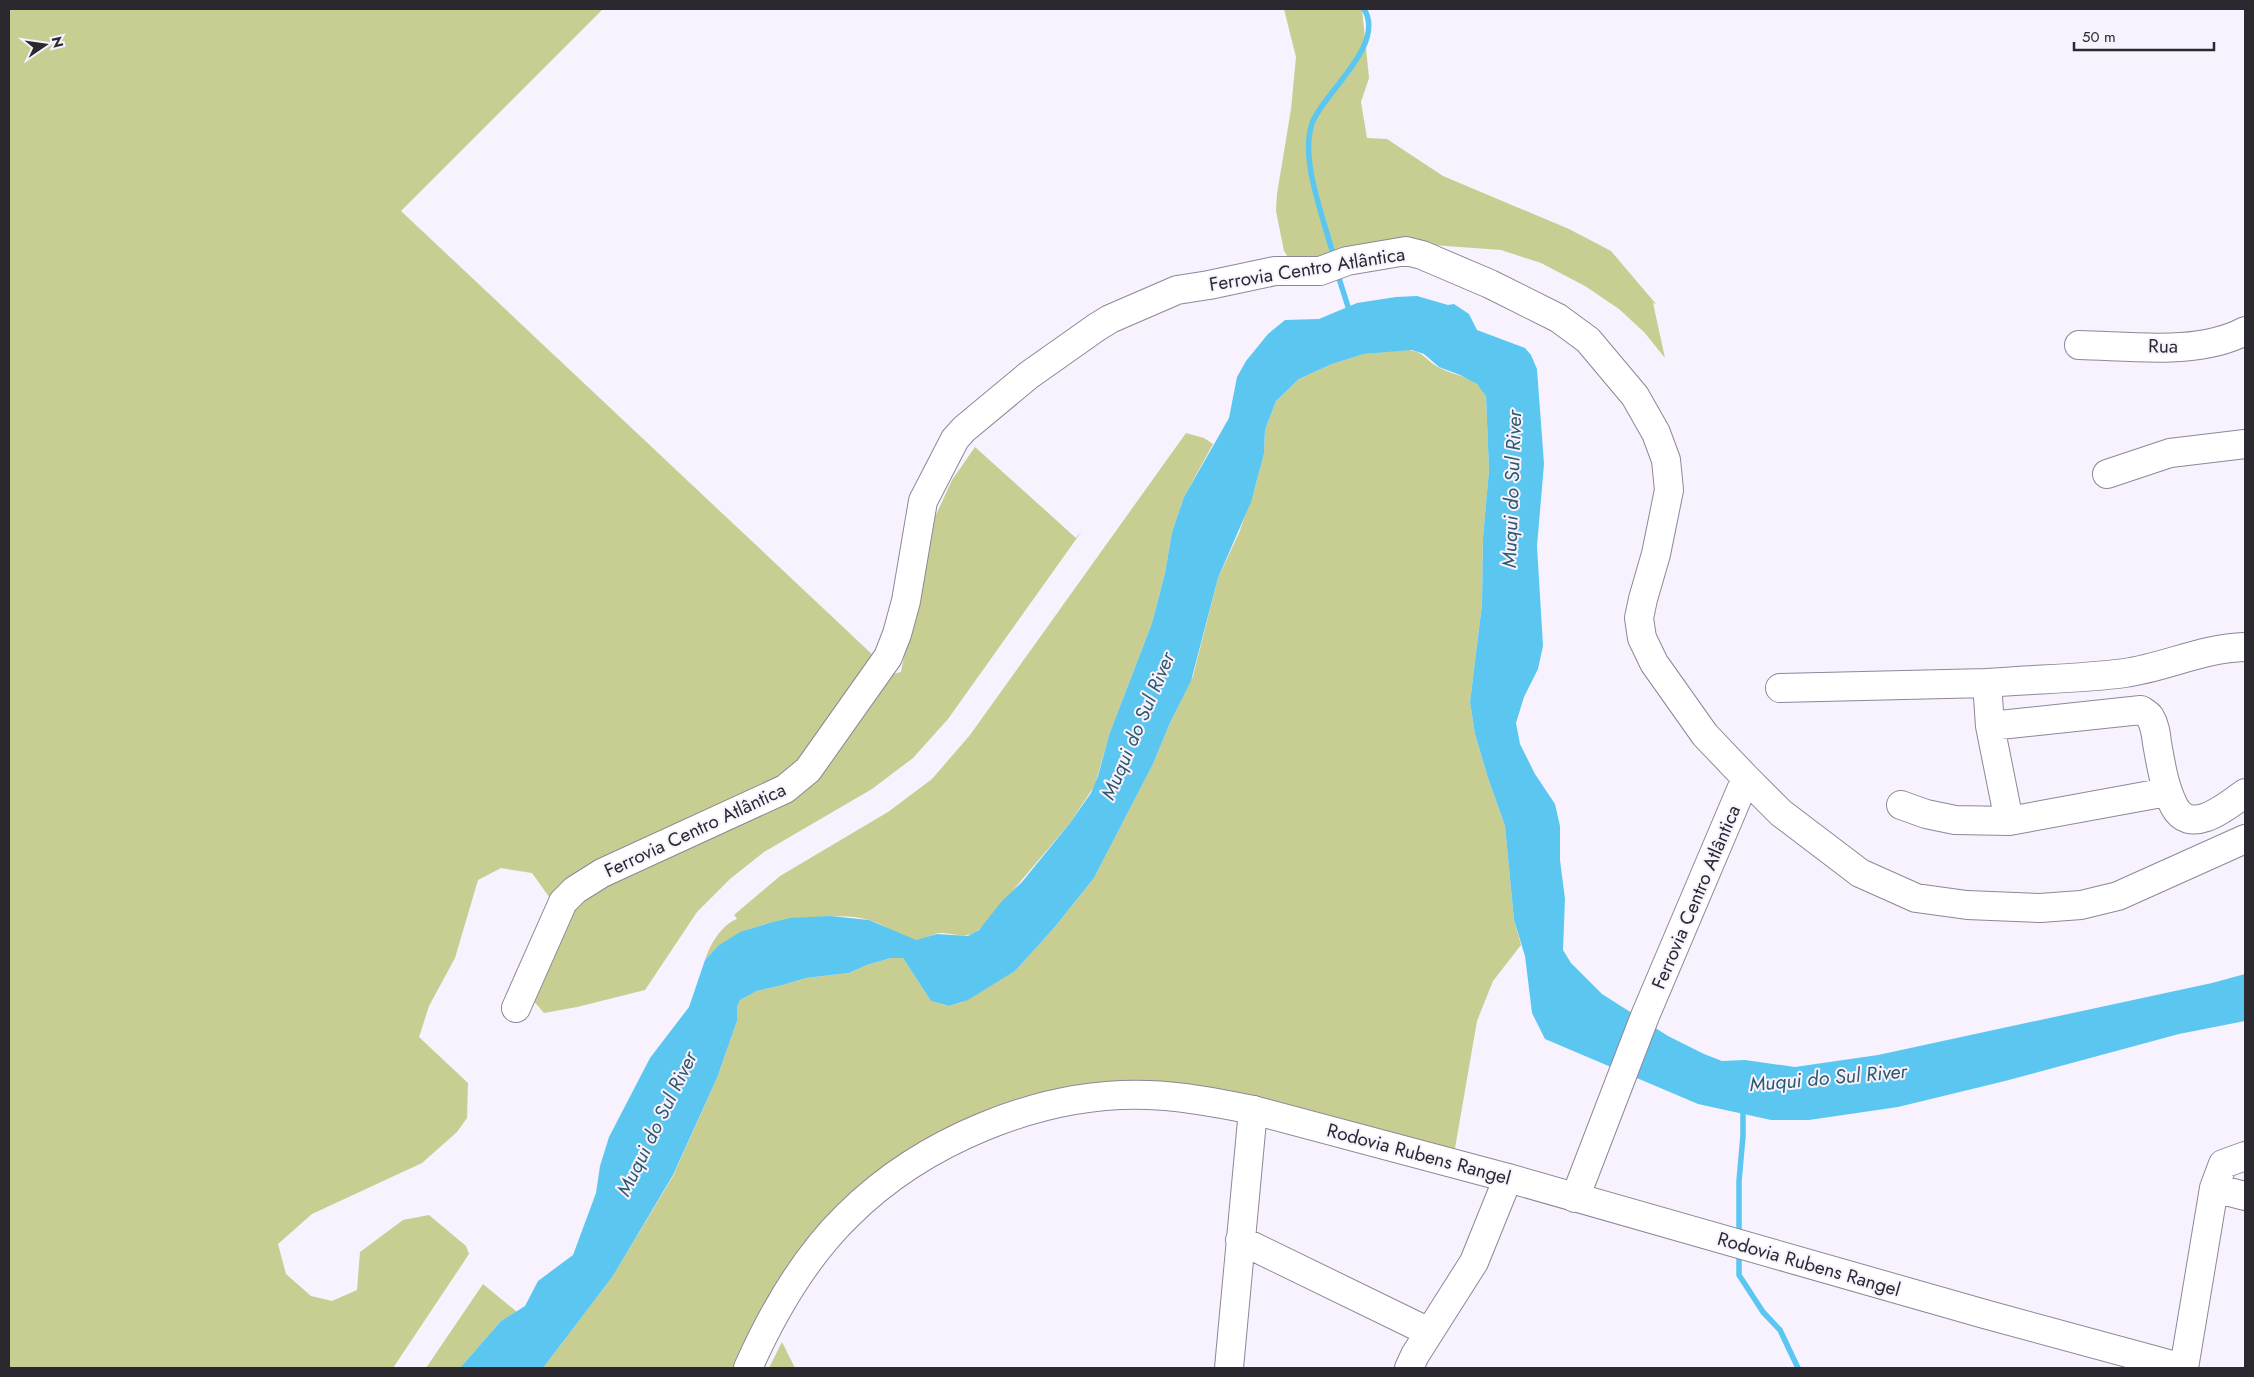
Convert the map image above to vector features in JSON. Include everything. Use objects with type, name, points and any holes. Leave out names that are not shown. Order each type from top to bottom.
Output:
[{"type":"street","name":"Ferrovia Centro Atlântica","points":[[516,1008],[563,902],[575,890],[602,873],[785,789],[808,770],[879,670],[893,645],[906,601],[923,501],[954,439],[964,429],[1029,376],[1110,319],[1177,290],[1220,283],[1275,270],[1320,271],[1347,261],[1413,252],[1490,284],[1558,318],[1588,340],[1635,396],[1656,433],[1666,460],[1669,490],[1656,554],[1639,618],[1642,638],[1654,664],[1705,735],[1746,778],[1781,813],[1860,872],[1916,898],[1967,905],[2040,908],[2081,905],[2118,896],[2245,839]]},
{"type":"street","name":"Rua","points":[[2079,345],[2186,347],[2232,338],[2245,330]]},
{"type":"street","points":[[2107,474],[2170,453],[2245,444]]},
{"type":"street","points":[[1780,688],[1987,683],[2126,673],[2162,665],[2194,654],[2229,647],[2245,647]]},
{"type":"street","points":[[1987,683],[1990,726],[2009,821]]},
{"type":"street","points":[[1990,726],[2141,710],[2149,715],[2154,727],[2167,792],[2177,812],[2185,820],[2200,821],[2245,793]]},
{"type":"street","name":"Ferrovia Centro Atlântica","points":[[1575,1198],[1645,1016],[1746,778]]},
{"type":"street","points":[[1900,805],[1926,814],[1954,820],[2009,821],[2167,792]]},
{"type":"street","name":"Rodovia Rubens Rangel","points":[[748,1368],[760,1343],[806,1263],[847,1216],[899,1172],[940,1147],[974,1130],[1005,1118],[1047,1106],[1095,1098],[1148,1094],[1214,1102],[1253,1110],[1508,1178],[2184,1368]]},
{"type":"street","points":[[1229,1368],[1253,1110]]},
{"type":"street","points":[[2184,1368],[2214,1188],[2223,1164],[2245,1156]]},
{"type":"street","points":[[1409,1368],[1474,1262],[1508,1178]]},
{"type":"street","points":[[2214,1188],[2245,1196]]},
{"type":"street","points":[[1240,1240],[1430,1332]]},
{"type":"green space","points":[[9,9],[603,9],[401,211],[893,674],[901,672],[929,530],[952,480],[975,447],[1076,538],[1082,531],[948,719],[913,758],[872,789],[764,852],[730,879],[697,912],[645,990],[544,1013],[525,991],[552,901],[532,873],[501,868],[478,880],[455,958],[429,1006],[419,1037],[468,1083],[467,1118],[457,1132],[422,1163],[312,1214],[278,1244],[286,1274],[311,1296],[332,1301],[357,1290],[360,1252],[403,1220],[429,1215],[466,1246],[469,1254],[393,1368],[9,1368]]},
{"type":"green space","points":[[1284,9],[1362,9],[1369,78],[1361,102],[1367,138],[1387,139],[1443,176],[1569,229],[1611,251],[1656,304],[1653,303],[1665,358],[1644,332],[1619,309],[1585,286],[1541,263],[1501,250],[1419,244],[1298,273],[1284,251],[1276,211],[1291,109],[1296,57]]},
{"type":"green space","points":[[1405,350],[1420,353],[1438,367],[1472,381],[1483,390],[1486,396],[1489,470],[1483,538],[1482,604],[1470,702],[1475,734],[1505,826],[1514,920],[1521,945],[1493,981],[1477,1021],[1454,1154],[1314,1112],[1217,1089],[1145,1083],[911,1149],[737,1368],[543,1368],[613,1276],[673,1176],[717,1078],[737,1021],[737,1007],[740,1000],[757,991],[806,978],[849,973],[891,958],[903,958],[931,1001],[949,1006],[962,1002],[1015,971],[1054,928],[1094,878],[1153,764],[1193,676],[1218,578],[1239,533],[1255,487],[1264,454],[1265,430],[1276,401],[1299,379],[1332,364],[1364,354]]},
{"type":"green space","points":[[1186,433],[1204,438],[1213,444],[1184,497],[1172,532],[1165,573],[1152,623],[1109,735],[1095,785],[1070,823],[982,927],[976,932],[961,936],[940,933],[914,940],[903,937],[875,922],[856,917],[803,918],[757,926],[743,932],[729,939],[705,960],[717,936],[726,926],[737,919],[734,915],[780,876],[888,812],[932,779],[970,735]]},
{"type":"green space","points":[[483,1284],[517,1312],[501,1321],[460,1368],[426,1368]]},
{"type":"green space","points":[[782,1342],[795,1368],[769,1368]]},
{"type":"water","name":"Muqui do Sul River","points":[[1417,296],[1448,305],[1454,304],[1469,314],[1477,330],[1525,348],[1531,355],[1537,369],[1544,464],[1537,546],[1543,646],[1538,669],[1524,697],[1516,723],[1520,744],[1535,774],[1555,804],[1560,826],[1560,860],[1565,899],[1563,950],[1571,963],[1602,994],[1668,1036],[1722,1061],[1745,1060],[1795,1067],[1878,1055],[2212,983],[2245,974],[2245,1021],[2179,1034],[2005,1081],[1898,1107],[1809,1120],[1771,1120],[1698,1104],[1545,1039],[1532,1013],[1525,956],[1514,920],[1505,826],[1475,734],[1470,702],[1482,604],[1483,538],[1489,470],[1486,396],[1477,384],[1439,367],[1424,354],[1412,350],[1364,354],[1332,364],[1299,379],[1276,401],[1265,430],[1264,454],[1251,502],[1218,578],[1191,681],[1170,723],[1153,764],[1094,878],[1054,928],[1015,971],[968,1000],[949,1006],[931,1001],[903,958],[891,958],[849,973],[806,978],[757,991],[740,1000],[737,1007],[737,1021],[717,1078],[673,1175],[613,1276],[543,1368],[460,1368],[501,1321],[525,1306],[538,1281],[573,1255],[596,1193],[600,1166],[609,1137],[650,1058],[689,1007],[705,960],[718,946],[740,932],[769,923],[790,918],[830,916],[869,920],[916,940],[937,934],[968,936],[979,930],[1002,901],[1022,882],[1070,823],[1091,793],[1098,776],[1109,735],[1152,623],[1165,573],[1172,532],[1184,497],[1229,418],[1237,377],[1246,361],[1268,334],[1285,320],[1319,319],[1357,303]]},
{"type":"waterway","points":[[1334,258],[1314,189],[1309,152],[1309,136],[1313,121],[1320,109],[1361,52],[1367,37],[1369,23],[1364,9]]},
{"type":"waterway","points":[[1337,272],[1350,313]]},
{"type":"waterway","points":[[1739,1236],[1739,1181],[1743,1136],[1743,1106]]},
{"type":"waterway","points":[[1739,1251],[1739,1275],[1763,1312],[1780,1330],[1798,1368]]}]
